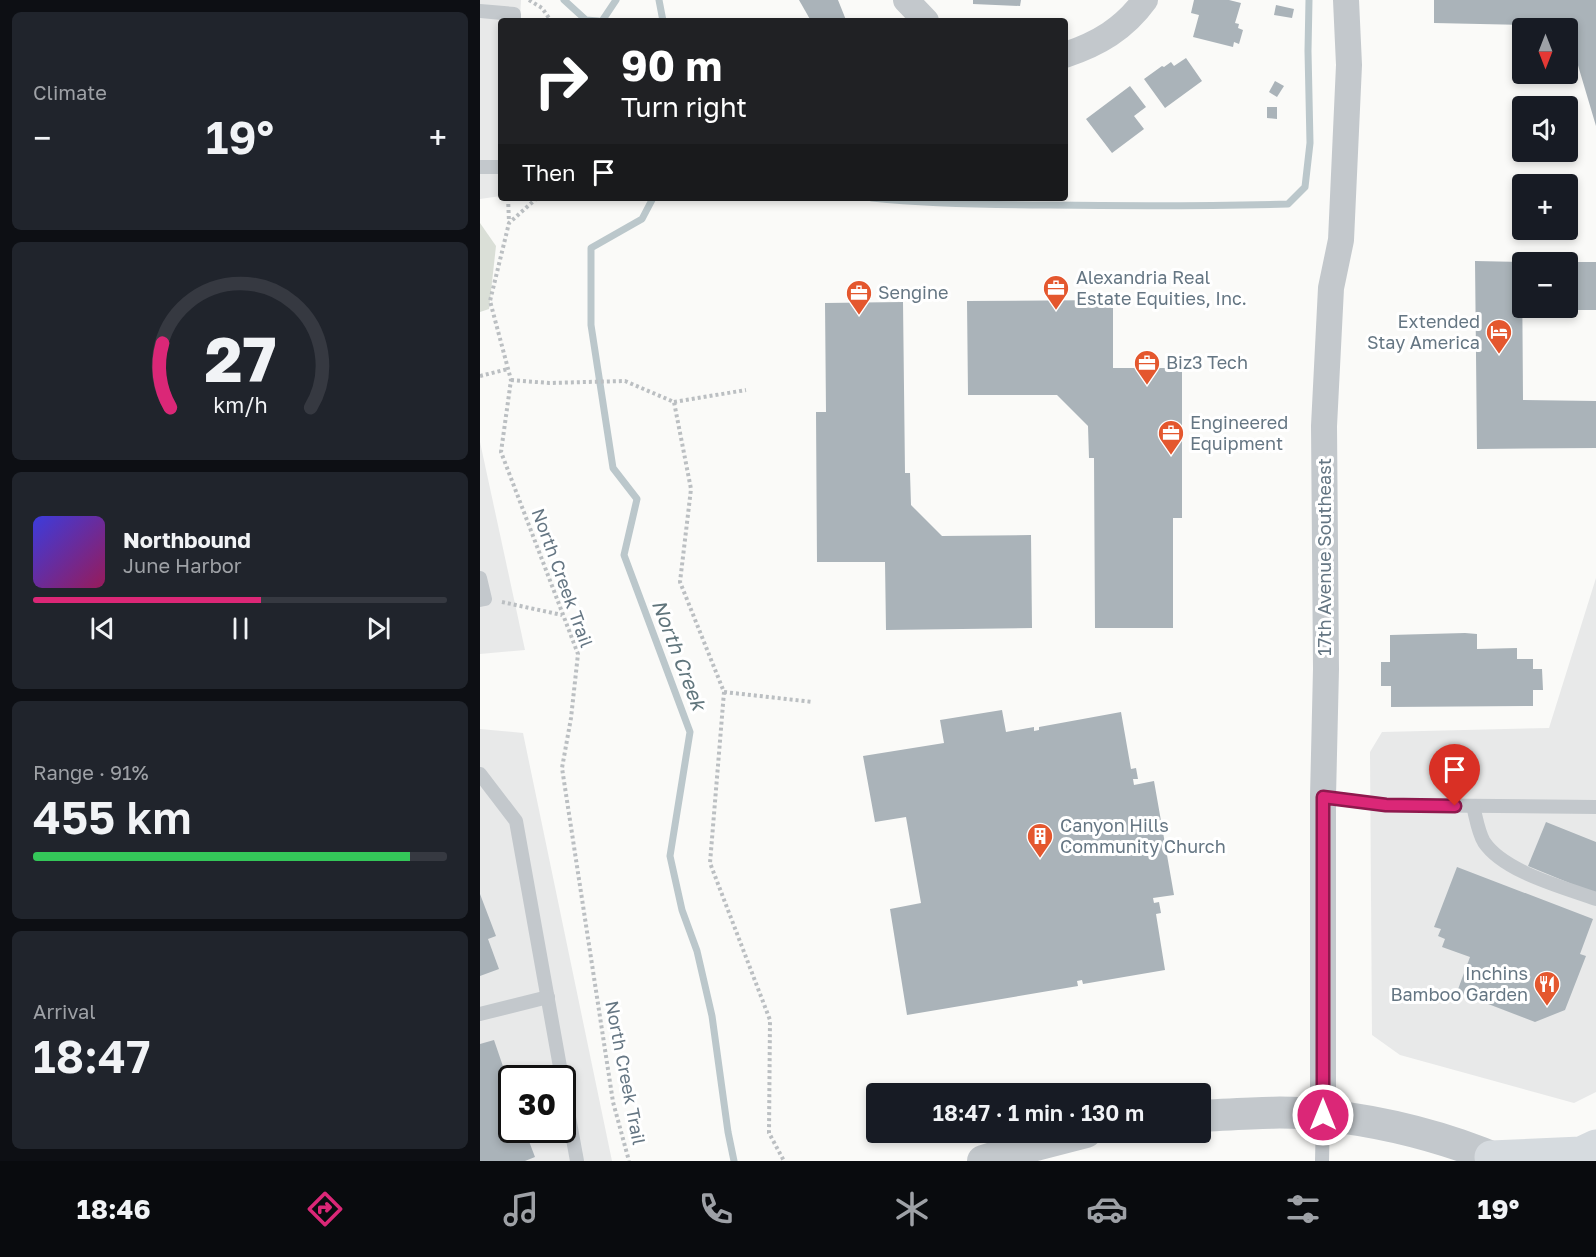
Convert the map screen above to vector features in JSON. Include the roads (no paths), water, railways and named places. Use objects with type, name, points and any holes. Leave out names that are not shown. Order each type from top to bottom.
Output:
[{"type":"main road","points":[[1496,1159],[1581,1153],[1596,1146]]},
{"type":"street","points":[[906,0],[923,18]]},
{"type":"street","points":[[1068,54],[1090,47],[1122,27],[1145,0]]},
{"type":"street","name":"17th Avenue Southeast","points":[[1323,1115],[1323,797],[1326,669],[1324,426],[1331,288],[1341,240],[1349,65],[1346,0]]},
{"type":"street","points":[[1211,1115],[1252,1113],[1323,1115],[1409,1130],[1471,1148],[1496,1159]]},
{"type":"street","points":[[984,1161],[1043,1143]]},
{"type":"lane","points":[[480,11],[514,14],[514,18]]},
{"type":"lane","points":[[480,166],[498,167]]},
{"type":"lane","points":[[480,578],[482,600]]},
{"type":"lane","points":[[480,774],[516,821],[560,1065]]},
{"type":"lane","points":[[1323,797],[1386,805],[1596,807]]},
{"type":"lane","points":[[1473,806],[1483,841],[1500,859],[1529,874],[1596,900]]},
{"type":"lane","points":[[480,1014],[548,997]]},
{"type":"lane","points":[[1322,1161],[1323,1115]]},
{"type":"lane","points":[[574,1143],[577,1161]]},
{"type":"waterway","name":"North Creek","points":[[564,0],[584,18]]},
{"type":"waterway","name":"North Creek","points":[[604,18],[616,0]]},
{"type":"waterway","name":"North Creek","points":[[659,0],[662,18]]},
{"type":"waterway","points":[[912,201],[1005,205],[1288,204],[1305,187],[1310,143],[1309,0]]},
{"type":"waterway","name":"North Creek","points":[[651,201],[642,219],[591,248],[591,325],[613,468],[637,499],[624,555],[690,732],[670,856],[682,910],[697,951],[712,1016],[734,1161]]},
{"type":"place","name":"Alexandria Real Estate Equities, Inc.","points":[[1056,311]]},
{"type":"place","name":"Sengine","points":[[859,316]]},
{"type":"place","name":"Extended Stay America","points":[[1499,355]]},
{"type":"place","name":"Biz3 Tech","points":[[1147,386]]},
{"type":"place","name":"Engineered Equipment","points":[[1171,456]]},
{"type":"place","name":"Canyon Hills Community Church","points":[[1040,859]]},
{"type":"place","name":"Inchins Bamboo Garden","points":[[1547,1007]]}]
